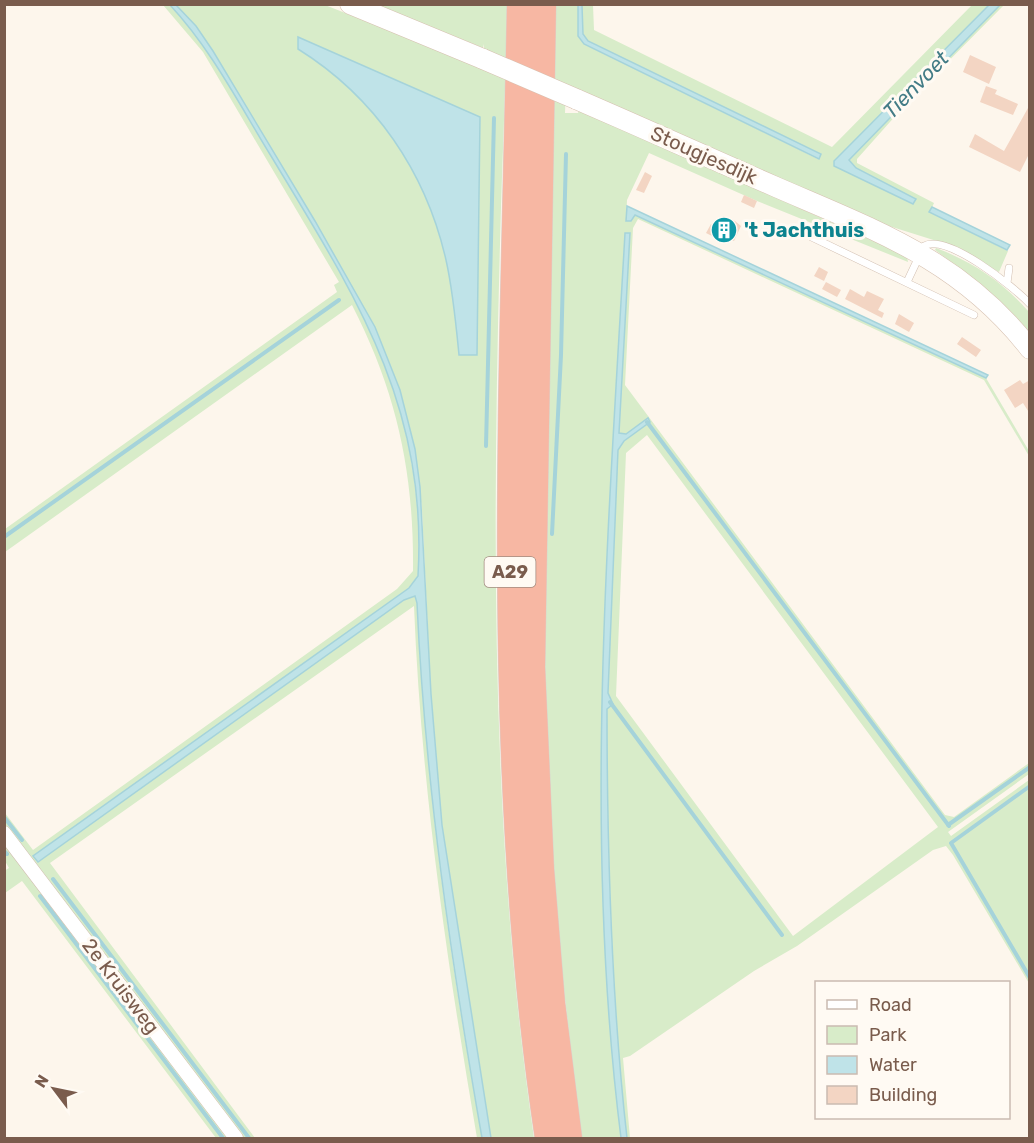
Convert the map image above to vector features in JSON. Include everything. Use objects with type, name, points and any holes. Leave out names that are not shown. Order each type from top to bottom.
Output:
[{"type":"highway","name":"A29","points":[[520,4],[510,642],[513,767],[521,899],[548,1138]]},
{"type":"highway","name":"A29","points":[[543,4],[534,478],[533,702],[546,936],[569,1138]]},
{"type":"street","name":"Stougjesdijk","points":[[350,4],[483,58],[869,227],[920,253],[974,290],[998,312],[1029,349]]},
{"type":"street","name":"2e Kruisweg","points":[[4,833],[236,1138]]},
{"type":"lane","points":[[799,231],[974,315]]},
{"type":"lane","points":[[907,282],[926,245],[936,244],[967,257],[1007,283],[1029,304]]},
{"type":"lane","points":[[1007,283],[1010,268]]},
{"type":"green space","points":[[163,5],[170,5],[185,22],[225,79],[332,259],[358,307],[380,356],[398,406],[411,458],[418,515],[418,576],[409,588],[34,856],[38,862],[404,600],[415,596],[426,738],[440,872],[459,1005],[482,1138],[477,1138],[455,1006],[437,873],[417,673],[414,606],[50,863],[255,1138],[240,1138],[41,870],[5,829],[5,813],[33,850],[397,589],[413,571],[410,500],[400,434],[381,370],[352,305],[5,552],[5,529],[337,292],[334,285],[339,282],[203,52]]},
{"type":"green space","points":[[176,5],[325,5],[484,68],[484,44],[483,48],[377,5],[507,5],[497,356],[498,692],[509,915],[534,1138],[491,1138],[442,825],[431,694],[422,510],[415,449],[400,390],[375,327],[315,221],[213,51]],"holes":[[[298,49],[480,117],[459,355],[453,295],[446,260],[437,228],[411,167],[373,114],[351,90],[326,68]]]},
{"type":"green space","points":[[555,5],[578,5],[578,36],[584,44],[818,159],[821,154],[588,41],[583,34],[582,5],[593,5],[594,30],[832,147],[972,5],[990,5],[834,161],[913,204],[915,199],[856,168],[849,160],[1000,5],[1004,5],[906,104],[857,159],[857,163],[934,203],[930,212],[1008,251],[999,272],[943,243],[889,226],[566,85],[565,113],[578,113],[579,110],[907,256],[908,262],[757,201],[649,153],[627,200],[626,221],[635,215],[986,378],[1029,451],[1029,456],[984,380],[638,219],[633,228],[625,385],[945,815],[954,817],[1029,763],[1029,774],[948,832],[951,836],[1029,780],[1030,985],[953,855],[946,846],[933,850],[797,946],[754,971],[630,1056],[623,1058],[630,1138],[627,1138],[612,941],[608,842],[607,708],[613,704],[608,693],[618,450],[624,441],[650,422],[647,419],[626,434],[619,434],[625,233],[607,573],[602,799],[604,912],[610,1025],[621,1138],[581,1138],[556,921],[543,653]],"holes":[[[647,435],[938,827],[793,936],[616,696],[626,453]]]},
{"type":"green space","points":[[936,248],[975,266],[1009,291],[1029,312],[1029,335],[962,270],[935,250]]},
{"type":"green space","points":[[5,837],[233,1138],[216,1138],[22,881],[5,893],[4,871],[9,868],[5,861]]},
{"type":"water","name":"Tienvoet","points":[[990,4],[1000,5],[849,160],[856,168],[916,199],[913,204],[834,166],[834,161]]},
{"type":"water","points":[[170,5],[176,5],[196,26],[213,51],[315,221],[375,327],[400,390],[415,449],[420,487],[431,694],[442,825],[491,1138],[482,1138],[450,938],[426,738],[415,596],[404,600],[38,862],[33,856],[409,588],[418,576],[418,515],[411,458],[398,405],[380,354],[331,256],[236,97],[212,58]]},
{"type":"water","points":[[578,5],[582,5],[583,34],[588,41],[821,154],[819,159],[584,44],[578,36]]},
{"type":"water","points":[[298,37],[480,117],[477,355],[459,355],[446,260],[437,228],[411,167],[373,114],[351,90],[326,68],[298,49]]},
{"type":"water","points":[[627,206],[988,375],[986,378],[635,215],[631,221],[626,221]]},
{"type":"water","points":[[932,207],[1010,245],[1007,250],[929,212]]},
{"type":"water","points":[[625,233],[630,233],[619,433],[626,434],[648,418],[650,422],[624,441],[618,450],[608,693],[613,704],[607,709],[611,924],[617,1031],[627,1138],[621,1138],[610,1025],[603,912],[601,799],[606,573]]},
{"type":"building","points":[[970,55],[996,67],[989,84],[963,72]]},
{"type":"building","points":[[986,86],[997,90],[995,94],[1018,104],[1013,115],[980,102]]},
{"type":"building","points":[[1028,108],[1030,152],[1020,172],[969,147],[975,134],[1004,151]]},
{"type":"building","points":[[645,172],[652,176],[644,193],[636,190]]},
{"type":"building","points":[[744,195],[757,201],[754,208],[741,202]]},
{"type":"building","name":"'t Jachthuis","points":[[723,216],[741,226],[734,241],[716,233],[714,237],[706,233],[711,224],[718,227]]},
{"type":"building","points":[[819,267],[828,272],[824,281],[814,276]]},
{"type":"building","points":[[826,282],[841,290],[837,297],[822,289]]},
{"type":"building","points":[[850,289],[864,297],[867,291],[884,299],[878,310],[884,313],[882,318],[845,299]]},
{"type":"building","points":[[899,314],[914,323],[909,332],[895,324]]},
{"type":"building","points":[[962,337],[981,350],[976,357],[957,344]]},
{"type":"building","points":[[1020,380],[1023,384],[1030,380],[1030,414],[1023,403],[1015,408],[1004,390]]},
{"type":"waterway","points":[[486,446],[494,118]]},
{"type":"waterway","points":[[552,534],[561,355],[566,154]]},
{"type":"waterway","points":[[4,537],[339,300]]},
{"type":"waterway","points":[[647,422],[949,826]]},
{"type":"waterway","points":[[610,702],[782,935]]},
{"type":"waterway","points":[[948,825],[1030,767]]},
{"type":"waterway","points":[[1030,786],[951,843],[1030,978]]},
{"type":"waterway","points":[[4,817],[22,840]]},
{"type":"waterway","points":[[4,851],[7,854]]},
{"type":"waterway","points":[[53,879],[249,1138]]},
{"type":"waterway","points":[[40,896],[223,1138]]},
{"type":"place","name":"'t Jachthuis","points":[[724,230]]}]
